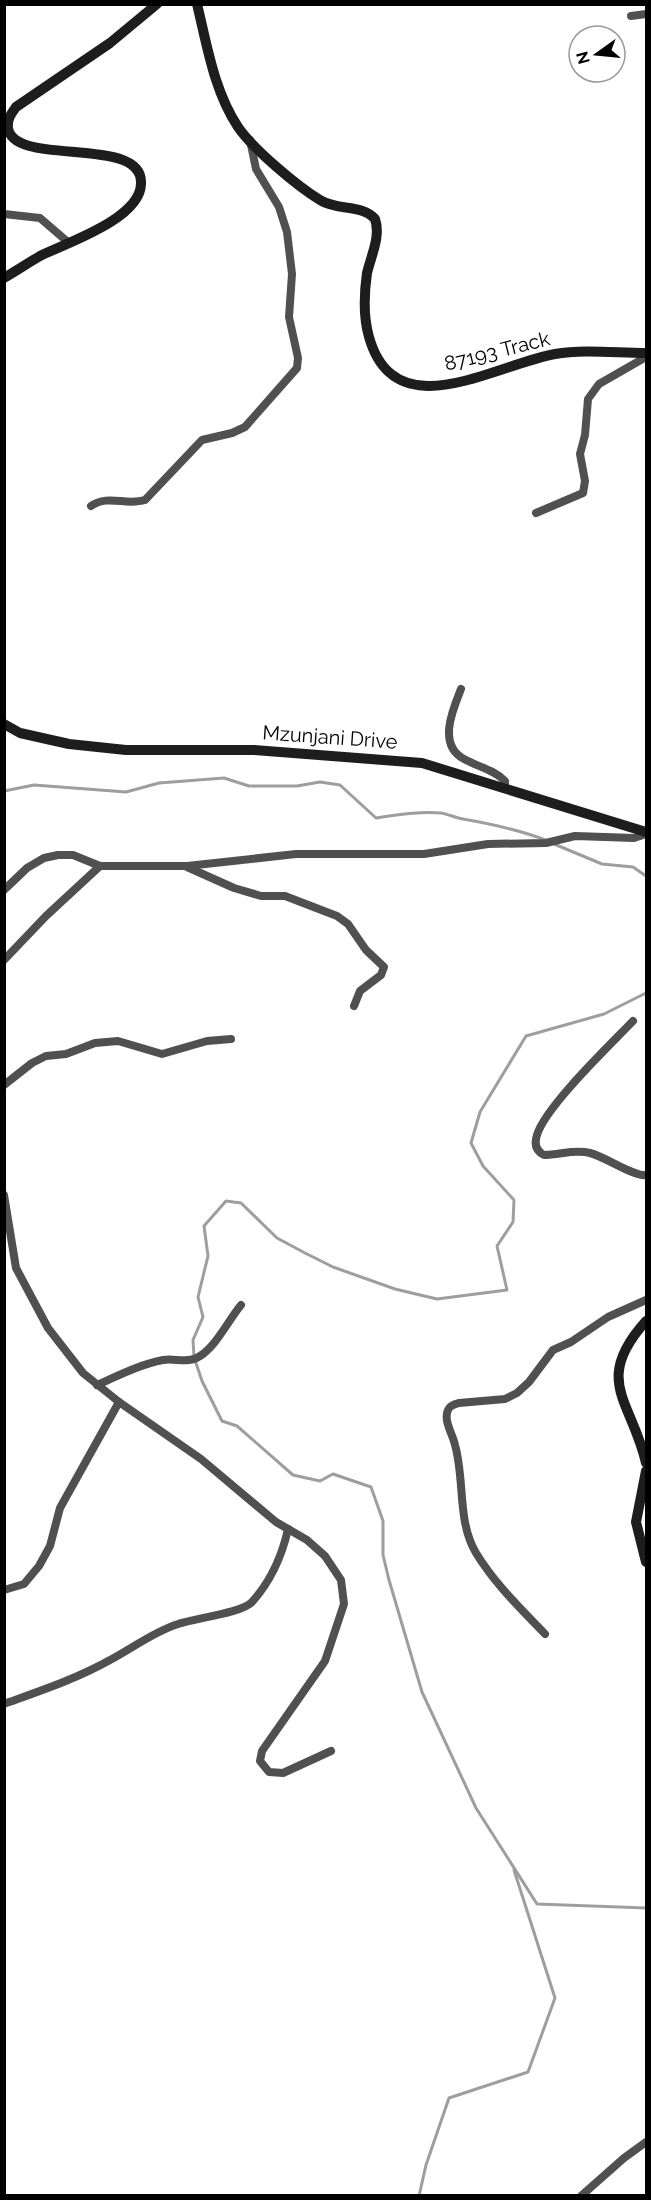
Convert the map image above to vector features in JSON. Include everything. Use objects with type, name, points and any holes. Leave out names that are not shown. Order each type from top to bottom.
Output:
[{"type":"street","points":[[4,278],[121,215],[141,189],[138,171],[131,165],[108,156],[21,144],[10,133],[8,119],[16,107],[110,43],[157,4]]},
{"type":"street","name":"87193 Track","points":[[197,4],[225,102],[238,127],[320,200],[333,207],[364,210],[375,219],[377,230],[367,274],[364,316],[375,357],[383,370],[399,381],[423,385],[446,384],[481,377],[534,358],[569,352],[646,355]]},
{"type":"street","points":[[631,16],[646,14]]},
{"type":"street","points":[[91,506],[108,500],[132,503],[145,500],[202,440],[242,429],[296,372],[298,358],[289,317],[292,274],[287,232],[279,207],[256,169],[250,140]]},
{"type":"street","points":[[4,214],[40,218],[69,243]]},
{"type":"street","points":[[536,513],[583,493],[585,481],[580,454],[585,435],[588,399],[599,384],[646,355]]},
{"type":"street","points":[[461,689],[449,724],[454,749],[463,758],[497,773],[505,781],[505,788]]},
{"type":"street","name":"Mzunjani Drive","points":[[4,724],[20,733],[69,744],[115,749],[254,750],[422,763],[646,833]]},
{"type":"street","points":[[4,890],[27,868],[44,858],[73,855],[100,866],[187,866],[296,854],[424,854],[488,844],[546,843],[584,836],[634,838],[646,833]]},
{"type":"street","points":[[4,960],[46,916],[100,866]]},
{"type":"street","points":[[187,866],[234,888],[261,896],[285,896],[314,906],[348,924],[366,950],[384,967],[381,975],[360,991],[354,1005]]},
{"type":"street","points":[[633,1021],[566,1094],[538,1130],[535,1142],[539,1151],[544,1155],[583,1151],[617,1163],[638,1175],[646,1175]]},
{"type":"street","points":[[4,1085],[32,1063],[46,1056],[66,1054],[95,1043],[118,1041],[162,1054],[207,1041],[231,1039]]},
{"type":"street","points":[[4,1195],[12,1253],[22,1282],[63,1350],[97,1385],[185,1447],[288,1529],[307,1540],[325,1556],[341,1580],[345,1597],[340,1621],[325,1661],[262,1750],[260,1761],[269,1772],[283,1773],[332,1751]]},
{"type":"street","points":[[545,1634],[502,1590],[475,1552],[465,1519],[456,1447],[447,1418],[447,1410],[459,1403],[505,1399],[517,1393],[530,1382],[553,1350],[571,1342],[608,1317],[646,1300]]},
{"type":"street","points":[[97,1385],[164,1360],[199,1358],[214,1345],[222,1328],[241,1305]]},
{"type":"street","points":[[646,1321],[625,1349],[618,1366],[617,1382],[628,1415],[641,1440],[646,1463]]},
{"type":"street","points":[[4,1590],[24,1584],[39,1566],[50,1546],[60,1508],[119,1402]]},
{"type":"street","points":[[646,1471],[636,1522],[646,1562]]},
{"type":"street","points":[[4,1704],[57,1686],[110,1661],[154,1633],[204,1616],[245,1607],[252,1602],[279,1560],[288,1529]]},
{"type":"street","points":[[581,2196],[631,2152],[646,2142]]},
{"type":"waterway","points":[[4,791],[34,785],[126,792],[159,783],[224,778],[249,786],[297,786],[320,782],[340,785],[376,818],[416,813],[441,813],[506,828],[548,841]]},
{"type":"waterway","points":[[554,844],[602,864],[633,867],[646,876]]},
{"type":"waterway","points":[[646,993],[604,1014],[526,1036],[480,1112],[471,1143],[483,1166],[514,1200],[513,1222],[497,1246],[507,1290],[437,1299],[395,1289],[333,1267],[305,1253],[277,1238],[241,1203],[226,1201],[204,1226],[208,1256],[198,1297],[203,1317],[193,1340],[194,1357],[202,1381],[222,1421],[237,1426],[293,1475],[320,1481],[333,1474],[371,1487],[383,1521],[383,1555],[389,1580],[422,1692],[476,1808],[537,1904],[646,1908]]},
{"type":"waterway","points":[[419,2196],[426,2165],[449,2098],[528,2072],[555,1998],[514,1870]]}]
